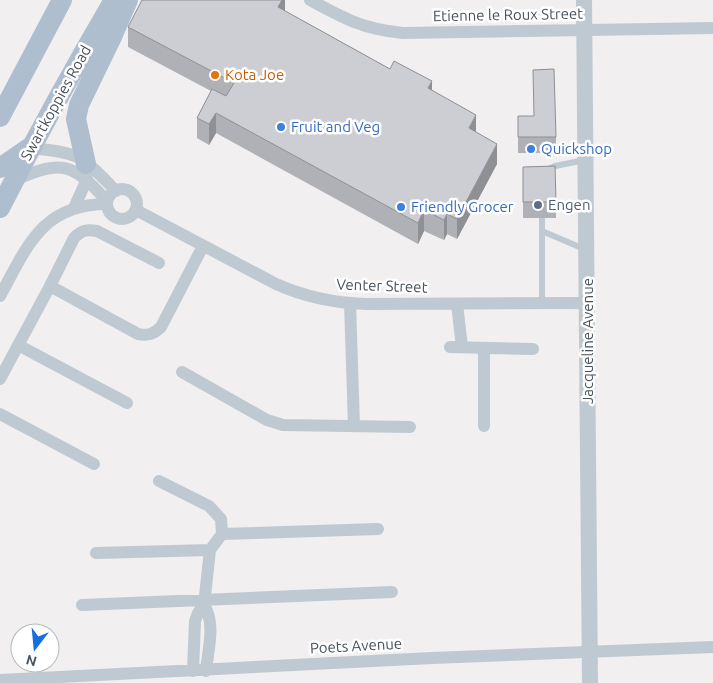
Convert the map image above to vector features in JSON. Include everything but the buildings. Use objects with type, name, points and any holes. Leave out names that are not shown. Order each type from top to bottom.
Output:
[{"type":"main road","points":[[0,117],[62,0]]},
{"type":"main road","name":"Swartkoppies Road","points":[[0,208],[7,174],[30,148],[114,0]]},
{"type":"main road","points":[[87,172],[76,120],[78,105],[128,0]]},
{"type":"street","name":"Etienne le Roux Street","points":[[310,0],[351,22],[382,31],[402,33],[713,28]]},
{"type":"street","name":"Jacqueline Avenue","points":[[584,0],[590,683]]},
{"type":"street","points":[[30,148],[54,151],[76,157],[107,203],[111,215],[116,218],[128,218],[136,210],[137,200],[134,194],[125,189],[110,195],[107,203]]},
{"type":"street","points":[[7,174],[48,167],[65,167],[78,172],[96,171],[116,191]]},
{"type":"street","points":[[74,208],[87,172]]},
{"type":"street","points":[[0,296],[39,230],[57,216],[74,208],[107,203]]},
{"type":"street","name":"Venter Street","points":[[136,210],[289,290],[318,299],[350,303],[588,302]]},
{"type":"street","points":[[0,379],[74,238],[80,232],[88,229],[97,231],[159,263]]},
{"type":"street","points":[[50,286],[138,334],[147,336],[155,333],[161,327],[203,246]]},
{"type":"street","points":[[350,303],[354,426]]},
{"type":"street","points":[[457,304],[456,347],[533,348]]},
{"type":"street","points":[[18,345],[127,403]]},
{"type":"street","points":[[484,348],[484,426]]},
{"type":"street","points":[[182,372],[275,423],[291,426],[410,427]]},
{"type":"street","points":[[0,414],[94,464]]},
{"type":"street","points":[[159,481],[209,506],[221,519],[222,534],[210,550],[204,603],[195,620],[199,671]]},
{"type":"street","points":[[222,534],[378,530]]},
{"type":"street","points":[[96,552],[210,550]]},
{"type":"street","points":[[82,605],[204,603],[392,592]]},
{"type":"street","name":"Poets Avenue","points":[[0,680],[590,651],[713,648]]},
{"type":"lane","points":[[543,175],[548,169],[555,166],[586,160]]},
{"type":"lane","points":[[542,218],[542,303]]},
{"type":"lane","points":[[542,231],[587,250]]},
{"type":"place","name":"Kota Joe","points":[[215,75]]},
{"type":"place","name":"Fruit and Veg","points":[[281,127]]},
{"type":"place","name":"Quickshop","points":[[531,149]]},
{"type":"place","name":"Engen","points":[[538,205]]},
{"type":"place","name":"Friendly Grocer","points":[[401,207]]}]
